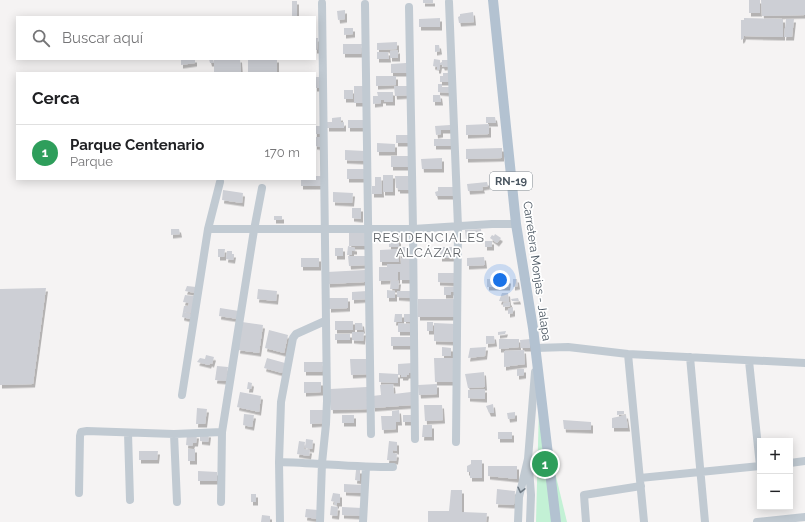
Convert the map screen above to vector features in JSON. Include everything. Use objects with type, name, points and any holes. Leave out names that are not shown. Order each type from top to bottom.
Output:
[{"type":"main road","name":"Carretera Monjas - Jalapa","points":[[493,0],[516,224],[535,348],[556,522]]},
{"type":"street","points":[[449,2],[458,227],[456,442]]},
{"type":"street","points":[[320,522],[322,463],[327,416],[322,3]]},
{"type":"street","points":[[365,4],[371,434]]},
{"type":"street","points":[[410,7],[415,439]]},
{"type":"street","points":[[182,395],[208,229],[220,182]]},
{"type":"street","points":[[221,502],[222,432],[262,188]]},
{"type":"street","points":[[208,229],[413,229],[516,224]]},
{"type":"street","points":[[280,522],[279,462],[281,402],[293,338],[296,334],[325,321]]},
{"type":"street","points":[[535,348],[568,347],[628,354],[805,363]]},
{"type":"street","points":[[628,354],[644,522]]},
{"type":"street","points":[[690,357],[705,522]]},
{"type":"street","points":[[749,360],[757,438]]},
{"type":"street","points":[[518,522],[519,497],[528,459],[536,361]]},
{"type":"street","points":[[80,493],[81,432],[174,434],[222,432]]},
{"type":"street","points":[[128,433],[130,500]]},
{"type":"street","points":[[174,434],[177,502]]},
{"type":"street","points":[[528,459],[531,495],[530,522]]},
{"type":"street","points":[[793,463],[805,461]]},
{"type":"street","points":[[279,462],[393,467]]},
{"type":"street","points":[[586,522],[584,495],[640,482],[700,472],[757,466]]},
{"type":"street","points":[[363,522],[366,467]]},
{"type":"street","points":[[757,522],[805,517]]},
{"type":"green space","points":[[539,406],[567,522],[536,522]]},
{"type":"building","points":[[423,0],[433,0],[433,3],[423,3]]},
{"type":"building","points":[[749,0],[760,0],[760,13],[749,13]]},
{"type":"building","points":[[761,0],[805,0],[805,15],[762,16]]},
{"type":"building","points":[[292,1],[297,1],[297,16],[292,16]]},
{"type":"building","points":[[345,10],[345,19],[338,20],[337,11]]},
{"type":"building","points":[[473,12],[474,22],[459,23],[458,17],[460,14]]},
{"type":"building","points":[[440,18],[440,27],[419,27],[419,19]]},
{"type":"building","points":[[744,18],[783,19],[783,37],[744,36],[741,40],[741,20],[744,20]]},
{"type":"building","points":[[786,19],[794,19],[792,37],[784,37]]},
{"type":"building","points":[[344,28],[353,28],[353,34],[344,35]]},
{"type":"building","points":[[316,38],[318,38],[317,50]]},
{"type":"building","points":[[397,42],[397,49],[377,50],[377,43]]},
{"type":"building","points":[[343,44],[362,44],[361,54],[343,54]]},
{"type":"building","points":[[435,45],[439,45],[440,51],[435,52]]},
{"type":"building","points":[[398,50],[398,58],[390,58],[390,51]]},
{"type":"building","points":[[377,52],[388,52],[389,59],[377,59]]},
{"type":"building","points":[[434,59],[440,60],[440,63],[442,60],[449,60],[450,66],[443,67],[440,65],[439,70],[437,70],[437,67],[433,66]]},
{"type":"building","points":[[181,60],[195,60],[195,63],[181,65]]},
{"type":"building","points":[[209,60],[213,60],[214,63],[210,63]]},
{"type":"building","points":[[214,60],[240,60],[241,72],[214,72]]},
{"type":"building","points":[[248,60],[277,60],[277,72],[248,72]]},
{"type":"building","points":[[406,63],[407,73],[391,73],[391,64]]},
{"type":"building","points":[[443,73],[448,73],[449,82],[440,82],[440,76],[443,76]]},
{"type":"building","points":[[376,76],[396,76],[396,85],[376,86]]},
{"type":"building","points":[[316,77],[319,77],[320,88],[316,88]]},
{"type":"building","points":[[438,84],[442,84],[442,87],[450,87],[450,93],[438,92]]},
{"type":"building","points":[[354,86],[365,86],[365,103],[354,103]]},
{"type":"building","points":[[394,86],[409,86],[410,95],[395,96]]},
{"type":"building","points":[[344,90],[353,90],[353,99],[344,99]]},
{"type":"building","points":[[377,92],[393,92],[393,102],[384,102],[384,100],[381,100],[381,103],[373,104],[373,96],[378,96]]},
{"type":"building","points":[[433,95],[440,95],[441,102],[433,102]]},
{"type":"building","points":[[341,117],[341,123],[344,122],[344,128],[327,128],[327,122],[332,122],[332,118]]},
{"type":"building","points":[[486,117],[495,117],[496,123],[486,123]]},
{"type":"building","points":[[348,120],[365,120],[365,128],[348,128]]},
{"type":"building","points":[[489,124],[489,134],[466,135],[466,125]]},
{"type":"building","points":[[450,125],[450,130],[441,130],[441,134],[436,135],[435,126]]},
{"type":"building","points":[[316,126],[320,126],[320,134],[316,134]]},
{"type":"building","points":[[396,135],[409,135],[408,143],[396,143]]},
{"type":"building","points":[[316,137],[322,137],[322,147],[316,146]]},
{"type":"building","points":[[434,139],[451,139],[451,146],[434,146]]},
{"type":"building","points":[[377,143],[395,144],[395,152],[377,152]]},
{"type":"building","points":[[502,148],[502,158],[466,159],[466,149]]},
{"type":"building","points":[[345,150],[365,151],[365,161],[345,160]]},
{"type":"building","points":[[391,156],[408,156],[408,167],[391,167]]},
{"type":"building","points":[[442,158],[442,169],[422,169],[421,159]]},
{"type":"building","points":[[347,169],[365,169],[365,179],[347,179]]},
{"type":"building","points":[[383,175],[393,175],[393,192],[383,192]]},
{"type":"building","points":[[316,176],[323,176],[323,186],[301,186],[301,180],[316,180]]},
{"type":"building","points":[[395,176],[410,176],[410,190],[398,190],[398,188],[396,188]]},
{"type":"building","points":[[375,177],[381,177],[382,194],[372,194],[372,186],[375,186]]},
{"type":"building","points":[[487,182],[488,186],[482,187],[483,190],[468,191],[467,184]]},
{"type":"building","points":[[438,187],[453,187],[454,196],[436,196],[435,192],[438,191]]},
{"type":"building","points":[[223,190],[243,193],[242,203],[222,200]]},
{"type":"building","points":[[333,192],[353,193],[352,203],[333,202]]},
{"type":"building","points":[[352,208],[361,208],[361,219],[352,218]]},
{"type":"building","points":[[274,216],[282,216],[282,220],[274,220]]},
{"type":"building","points":[[171,229],[179,229],[180,234],[171,235]]},
{"type":"building","points":[[379,229],[387,230],[386,236],[378,235]]},
{"type":"building","points":[[481,229],[482,238],[466,239],[465,230]]},
{"type":"building","points":[[349,230],[367,230],[367,246],[349,246]]},
{"type":"building","points":[[389,232],[399,232],[399,247],[389,247]]},
{"type":"building","points":[[495,234],[501,238],[497,243],[490,238]]},
{"type":"building","points":[[485,241],[492,241],[492,247],[485,247]]},
{"type":"building","points":[[348,246],[355,248],[355,251],[352,251],[352,255],[347,255]]},
{"type":"building","points":[[399,247],[413,247],[413,255],[399,255]]},
{"type":"building","points":[[438,247],[453,247],[453,258],[440,258]]},
{"type":"building","points":[[335,248],[343,248],[343,256],[335,256]]},
{"type":"building","points":[[218,249],[225,249],[224,257],[218,257]]},
{"type":"building","points":[[398,249],[399,262],[380,262],[380,250]]},
{"type":"building","points":[[227,251],[232,251],[232,254],[234,254],[233,260],[226,259]]},
{"type":"building","points":[[348,256],[366,256],[366,265],[349,266]]},
{"type":"building","points":[[484,257],[485,265],[467,266],[467,258]]},
{"type":"building","points":[[301,258],[319,258],[319,267],[301,267]]},
{"type":"building","points":[[401,258],[413,258],[413,280],[400,280],[400,272],[398,272],[398,280],[379,281],[379,267],[387,267],[387,264],[401,264]]},
{"type":"building","points":[[365,270],[365,282],[328,284],[327,272]]},
{"type":"building","points":[[438,273],[455,273],[456,283],[438,282]]},
{"type":"building","points":[[487,279],[509,280],[508,287],[487,287]]},
{"type":"building","points":[[513,279],[517,279],[518,286],[513,287]]},
{"type":"building","points":[[391,280],[399,281],[398,289],[390,289]]},
{"type":"building","points":[[187,286],[196,287],[195,293],[185,291]]},
{"type":"building","points":[[444,287],[455,287],[455,292],[451,292],[451,295],[444,295]]},
{"type":"building","points":[[46,288],[33,384],[0,385],[0,289]]},
{"type":"building","points":[[258,289],[277,291],[276,301],[257,299]]},
{"type":"building","points":[[387,290],[395,291],[395,298],[387,298]]},
{"type":"building","points":[[367,291],[367,299],[352,300],[352,292]]},
{"type":"building","points":[[397,291],[411,291],[410,298],[397,297]]},
{"type":"building","points":[[502,293],[508,293],[509,302],[499,301]]},
{"type":"building","points":[[185,295],[194,296],[192,313],[184,312],[191,314],[190,319],[182,317],[184,306],[188,306],[189,303],[183,302]]},
{"type":"building","points":[[329,298],[348,298],[348,308],[329,309]]},
{"type":"building","points":[[518,298],[519,301],[512,301],[511,299]]},
{"type":"building","points":[[418,299],[456,299],[456,317],[418,317]]},
{"type":"building","points":[[510,302],[510,306],[503,307],[503,303]]},
{"type":"building","points":[[513,307],[513,313],[508,314],[508,309]]},
{"type":"building","points":[[220,308],[239,311],[238,319],[219,316]]},
{"type":"building","points":[[395,314],[402,314],[402,322],[394,322]]},
{"type":"building","points":[[404,314],[412,314],[412,322],[404,322]]},
{"type":"building","points":[[335,321],[353,321],[353,330],[335,330]]},
{"type":"building","points":[[242,322],[263,325],[259,353],[238,350]]},
{"type":"building","points":[[427,322],[433,322],[433,331],[427,331]]},
{"type":"building","points":[[355,323],[362,323],[363,330],[355,330]]},
{"type":"building","points":[[398,323],[411,324],[411,332],[398,332]]},
{"type":"building","points":[[434,323],[456,324],[456,342],[434,341]]},
{"type":"building","points":[[269,330],[288,335],[284,353],[265,348]]},
{"type":"building","points":[[506,331],[505,334],[498,335],[498,332]]},
{"type":"building","points":[[352,332],[364,332],[363,341],[352,340]]},
{"type":"building","points":[[335,334],[350,334],[350,340],[335,340]]},
{"type":"building","points":[[486,336],[494,336],[495,343],[486,344]]},
{"type":"building","points":[[391,337],[411,337],[411,346],[391,346]]},
{"type":"building","points":[[499,339],[519,339],[519,347],[499,349]]},
{"type":"building","points":[[530,339],[530,348],[521,348],[520,340]]},
{"type":"building","points":[[442,347],[451,348],[451,356],[442,356]]},
{"type":"building","points":[[486,347],[485,356],[468,358],[470,348]]},
{"type":"building","points":[[524,350],[525,364],[504,367],[504,351]]},
{"type":"building","points":[[206,355],[214,357],[212,364],[210,363],[209,365],[197,362],[200,358],[205,359]]},
{"type":"building","points":[[267,358],[285,363],[282,373],[264,368]]},
{"type":"building","points":[[434,358],[453,358],[454,382],[435,382]]},
{"type":"building","points":[[350,359],[367,359],[368,374],[351,375]]},
{"type":"building","points":[[304,362],[323,362],[322,372],[304,372]]},
{"type":"building","points":[[413,363],[413,372],[409,373],[406,377],[401,377],[401,375],[398,375],[398,364]]},
{"type":"building","points":[[217,366],[228,367],[226,381],[215,380]]},
{"type":"building","points":[[517,369],[524,369],[524,375],[517,376]]},
{"type":"building","points":[[484,372],[485,387],[468,388],[465,374]]},
{"type":"building","points":[[379,373],[398,374],[398,383],[379,382]]},
{"type":"building","points":[[248,382],[252,383],[251,389],[247,389]]},
{"type":"building","points":[[304,382],[321,382],[321,392],[304,393]]},
{"type":"building","points":[[393,384],[394,394],[411,392],[412,405],[373,408],[372,396],[381,395],[380,385]]},
{"type":"building","points":[[437,384],[437,394],[419,395],[418,385]]},
{"type":"building","points":[[367,387],[368,409],[331,410],[330,389]]},
{"type":"building","points":[[485,389],[485,399],[468,398],[468,390]]},
{"type":"building","points":[[240,392],[261,396],[259,412],[237,407]]},
{"type":"building","points":[[493,404],[494,413],[489,413],[486,406]]},
{"type":"building","points":[[424,405],[442,405],[443,420],[425,421]]},
{"type":"building","points":[[197,408],[207,409],[205,424],[196,424]]},
{"type":"building","points":[[310,410],[324,410],[324,423],[310,424]]},
{"type":"building","points":[[399,410],[400,422],[396,422],[396,429],[382,430],[381,416],[392,416],[392,411]]},
{"type":"building","points":[[617,411],[624,411],[624,414],[617,415]]},
{"type":"building","points":[[515,412],[515,418],[508,419],[507,413]]},
{"type":"building","points":[[244,414],[254,415],[252,427],[243,425]]},
{"type":"building","points":[[342,415],[354,415],[354,423],[342,423]]},
{"type":"building","points":[[403,415],[413,415],[413,422],[403,422]]},
{"type":"building","points":[[626,415],[628,428],[612,428],[612,418]]},
{"type":"building","points":[[563,420],[591,422],[591,430],[564,429]]},
{"type":"building","points":[[423,425],[432,425],[432,437],[422,437]]},
{"type":"building","points":[[498,432],[512,432],[512,439],[498,439]]},
{"type":"building","points":[[200,433],[209,434],[208,442],[200,441]]},
{"type":"building","points":[[187,434],[197,435],[196,443],[193,443],[192,446],[186,445]]},
{"type":"building","points":[[306,439],[313,440],[312,449],[305,448]]},
{"type":"building","points":[[299,441],[305,442],[304,449],[310,450],[309,456],[297,454]]},
{"type":"building","points":[[389,441],[397,442],[397,451],[393,450],[393,453],[397,454],[396,461],[387,460]]},
{"type":"building","points":[[188,449],[195,449],[195,461],[188,461]]},
{"type":"building","points":[[139,451],[158,451],[157,460],[139,460]]},
{"type":"building","points":[[471,460],[482,460],[482,478],[470,478],[470,472],[467,472],[467,466],[471,464]]},
{"type":"building","points":[[488,466],[517,466],[517,479],[488,476]]},
{"type":"building","points":[[356,470],[360,470],[360,481],[355,480]]},
{"type":"building","points":[[198,471],[217,472],[217,481],[198,481]]},
{"type":"building","points":[[344,484],[362,485],[362,493],[344,492]]},
{"type":"building","points":[[497,489],[515,491],[514,505],[496,504]]},
{"type":"building","points":[[451,490],[462,490],[462,512],[487,513],[486,522],[428,522],[428,511],[449,511]]},
{"type":"building","points":[[333,493],[340,494],[340,503],[337,503],[337,505],[334,505],[335,502],[331,501]]},
{"type":"building","points":[[251,494],[256,494],[256,502],[251,502]]},
{"type":"building","points":[[331,506],[338,507],[337,516],[330,515]]},
{"type":"building","points":[[342,507],[362,508],[361,516],[342,515]]},
{"type":"building","points":[[306,509],[318,510],[317,519],[305,517]]},
{"type":"building","points":[[262,515],[270,516],[270,522],[261,522]]},
{"type":"place","name":"Parque Centenario","points":[[545,464]]},
{"type":"district","name":"RESIDENCIALES ALCÁZAR","points":[[429,244]]}]
